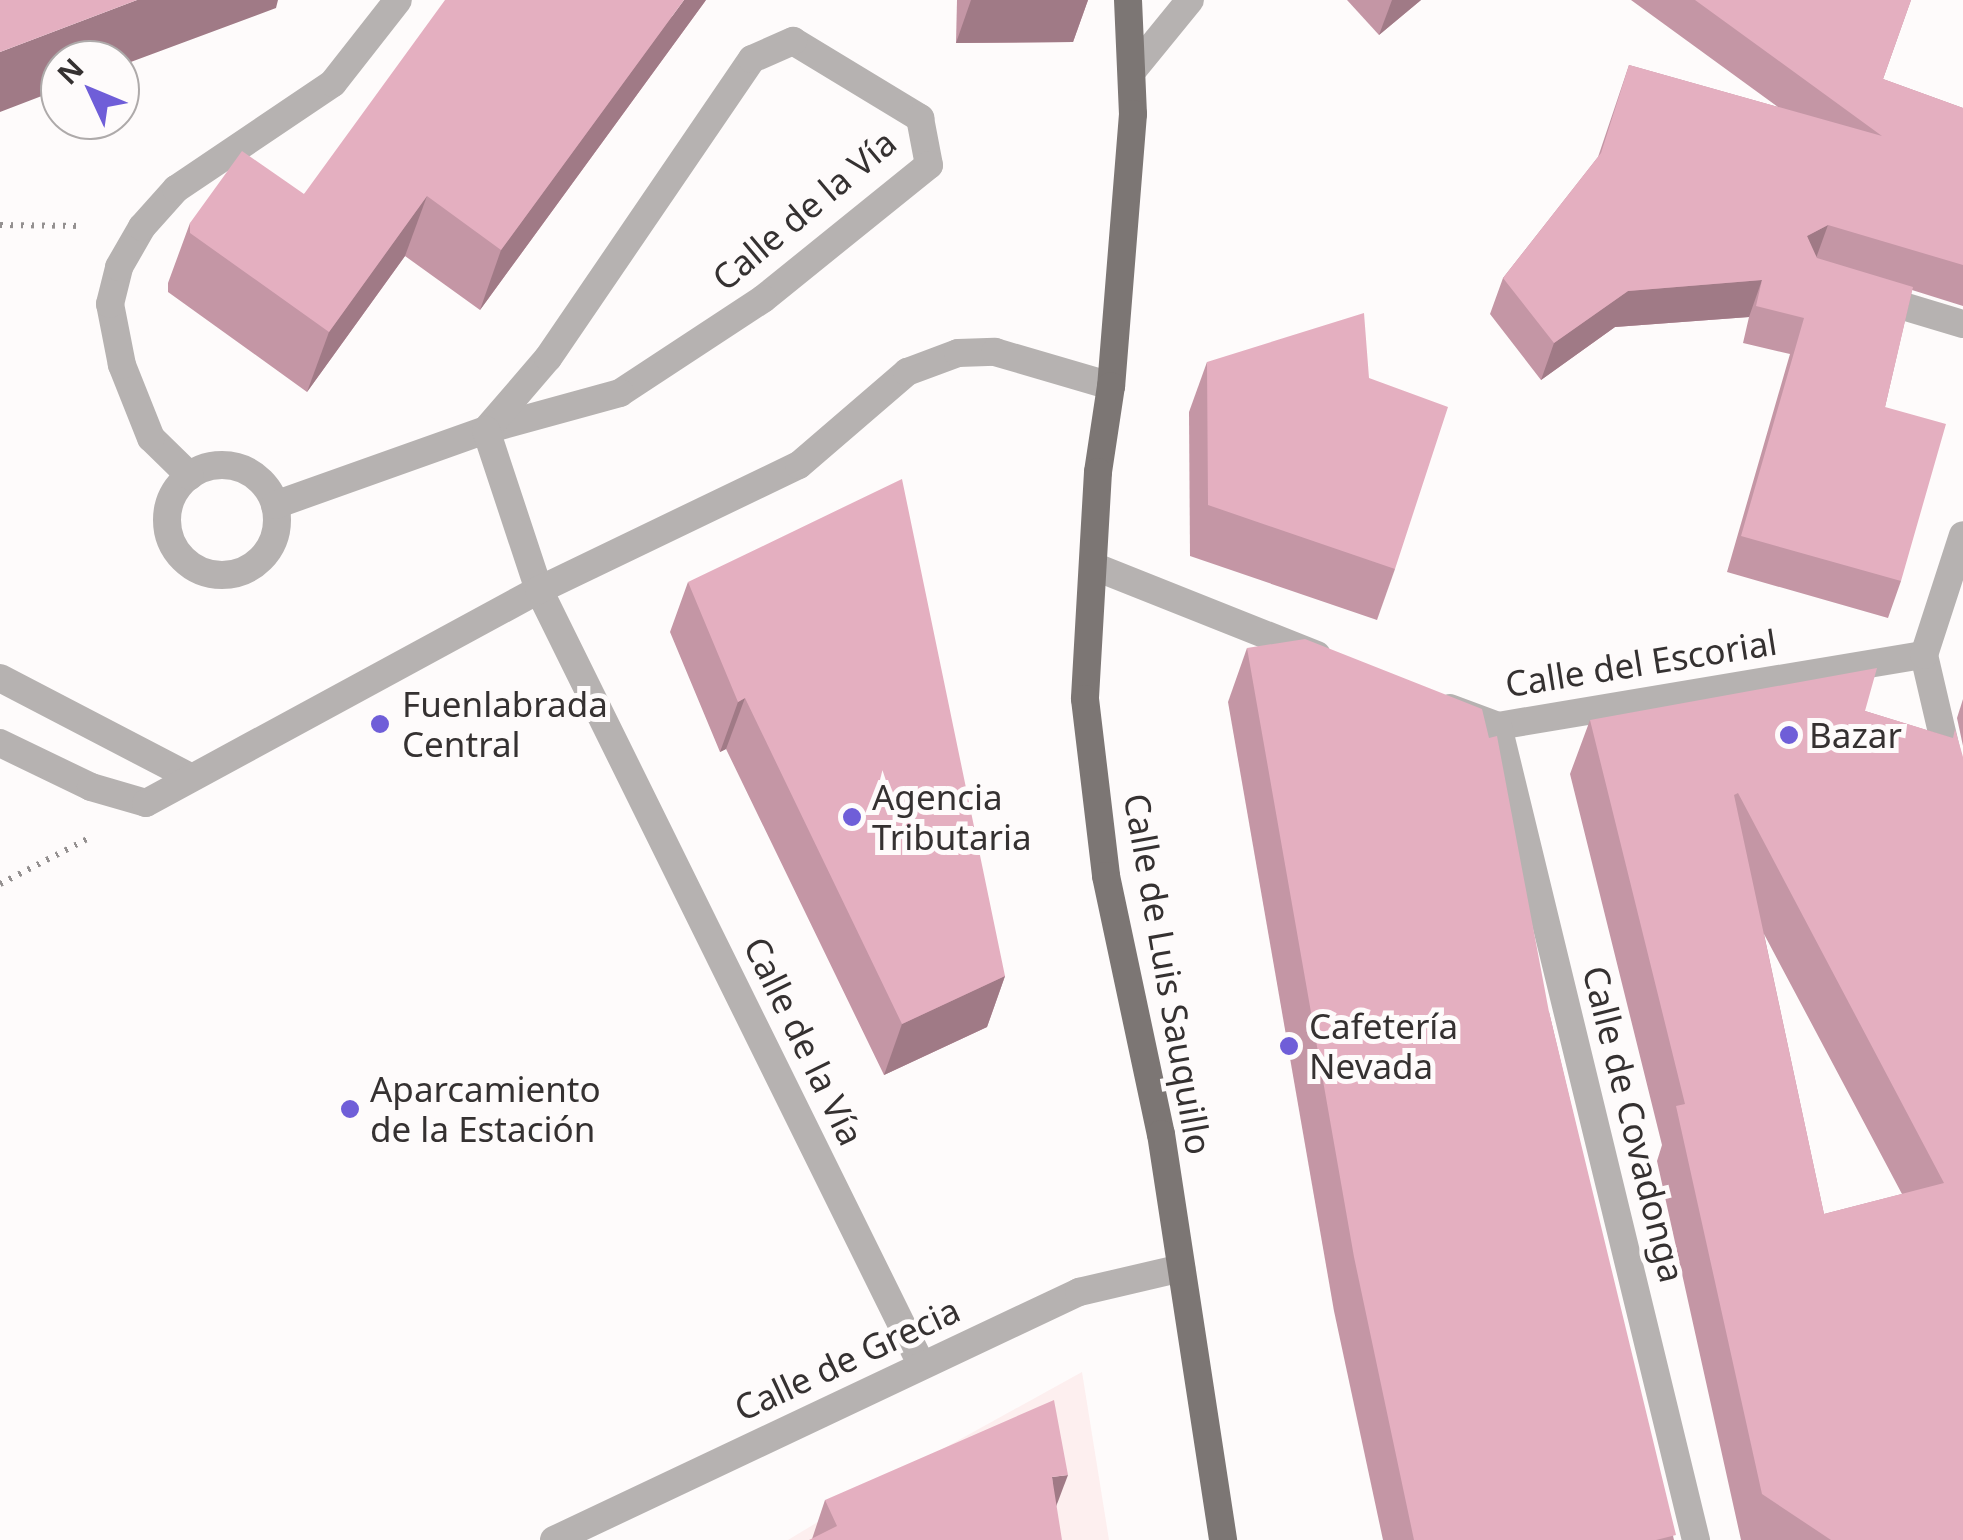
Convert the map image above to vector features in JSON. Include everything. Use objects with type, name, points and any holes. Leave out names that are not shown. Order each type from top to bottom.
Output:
[{"type":"main road","name":"Calle de Luis Sauquillo","points":[[1128,0],[1132,70],[1086,698],[1106,876],[1161,1134],[1224,1540]]},
{"type":"street","points":[[190,476],[151,438],[122,365],[110,304],[119,266],[142,226],[176,190],[332,83],[398,0]]},
{"type":"street","points":[[1132,70],[1190,0]]},
{"type":"street","name":"Calle de la Vía","points":[[276,505],[486,430],[620,393],[762,299],[929,165],[920,118],[793,41],[752,60],[548,358],[486,430]]},
{"type":"street","points":[[1848,290],[1963,324]]},
{"type":"street","points":[[0,743],[90,787],[146,804],[188,776],[539,590],[799,465],[906,372],[941,359],[996,352],[1111,386]]},
{"type":"street","name":"Calle de la Vía","points":[[486,430],[539,590],[921,1364]]},
{"type":"street","points":[[206,466],[245,470],[260,480],[276,505],[274,543],[262,558],[231,575],[194,568],[169,533],[170,505],[190,476],[206,466]]},
{"type":"street","points":[[1963,535],[1924,654],[1963,823]]},
{"type":"street","points":[[1093,566],[1336,663]]},
{"type":"street","name":"Calle del Escorial","points":[[1426,698],[1498,726],[1924,654]]},
{"type":"street","points":[[0,678],[188,776]]},
{"type":"street","name":"Calle de Covadonga","points":[[1498,726],[1696,1540]]},
{"type":"street","name":"Calle de Grecia","points":[[554,1540],[1080,1292],[1181,1268]]},
{"type":"path","points":[[0,225],[142,226]]},
{"type":"path","points":[[0,884],[96,835]]},
{"type":"shaded area","points":[[1082,1372],[1109,1540],[788,1540],[892,1477]]},
{"type":"building","points":[[0,0],[137,0],[0,52]]},
{"type":"building","points":[[445,0],[684,0],[501,250],[427,196],[329,332],[190,233],[190,223],[242,151],[304,194]]},
{"type":"building","points":[[1695,0],[1911,0],[1883,79],[1963,108],[1963,265],[1828,225],[1807,236],[1817,258],[1913,287],[1885,407],[1946,424],[1901,581],[1741,536],[1804,318],[1756,306],[1762,280],[1628,291],[1554,343],[1503,278],[1601,153],[1629,65],[1882,136]]},
{"type":"building","points":[[1364,313],[1369,378],[1448,407],[1395,569],[1208,505],[1207,362]]},
{"type":"building","name":"Agencia Tributaria","points":[[902,479],[1005,976],[902,1024],[745,698],[738,702],[688,582]]},
{"type":"building","points":[[1305,639],[1482,709],[1489,738],[1497,736],[1549,1012],[1676,1535],[1656,1540],[1414,1540],[1354,1257],[1247,648]]},
{"type":"building","points":[[1877,668],[1865,711],[1953,738],[1955,729],[1963,757],[1963,1540],[1831,1540],[1762,1494],[1676,1106],[1685,1104],[1590,720]],"holes":[[[1738,793],[1944,1183],[1824,1214],[1734,795]]]},
{"type":"building","points":[[1054,1400],[1068,1475],[1052,1477],[1062,1540],[809,1540],[837,1526],[825,1500]]},
{"type":"place","name":"Fuenlabrada Central","points":[[380,724]]},
{"type":"place","name":"Bazar","points":[[1789,735]]},
{"type":"place","name":"Agencia Tributaria","points":[[852,817]]},
{"type":"place","name":"Cafetería Nevada","points":[[1289,1046]]},
{"type":"place","name":"Aparcamiento de la Estación","points":[[350,1109]]}]
